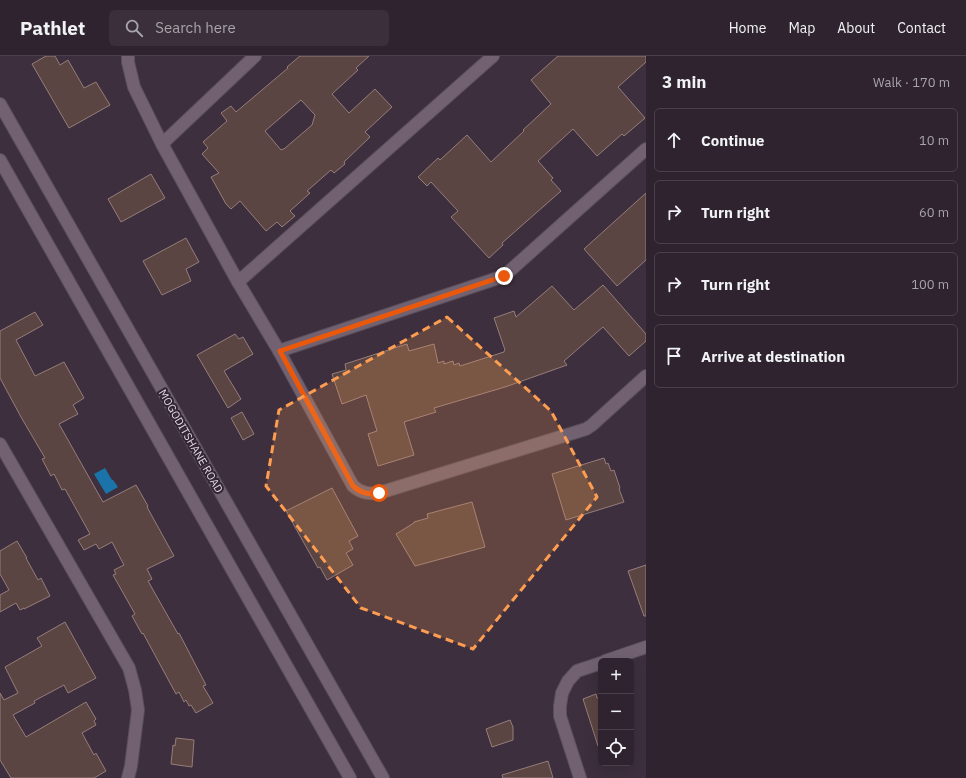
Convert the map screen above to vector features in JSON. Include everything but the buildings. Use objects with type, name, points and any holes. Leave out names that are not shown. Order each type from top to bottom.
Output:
[{"type":"street","points":[[128,56],[134,87],[162,144],[238,282],[280,351],[353,486],[358,490],[364,493],[379,493],[586,429],[646,376]]},
{"type":"street","points":[[162,144],[255,56]]},
{"type":"street","points":[[238,282],[493,56]]},
{"type":"street","name":"MOGODITSHANE ROAD","points":[[0,104],[383,778]]},
{"type":"street","points":[[280,351],[504,276],[646,149]]},
{"type":"street","points":[[0,160],[350,778]]},
{"type":"street","points":[[0,444],[129,668],[135,690],[138,710],[131,766],[128,778]]},
{"type":"street","points":[[615,658],[646,647]]},
{"type":"street","points":[[580,778],[560,716],[562,693],[568,681],[577,671],[598,664]]},
{"type":"street","points":[[339,758],[341,778]]},
{"type":"highlighted area","points":[[447,317],[551,411],[597,497],[473,649],[361,608],[266,486],[279,410]]},
{"type":"water","points":[[105,468],[118,487],[106,494],[94,474]]},
{"type":"route","points":[[379,493],[364,493],[353,486],[280,351],[504,276]]}]
